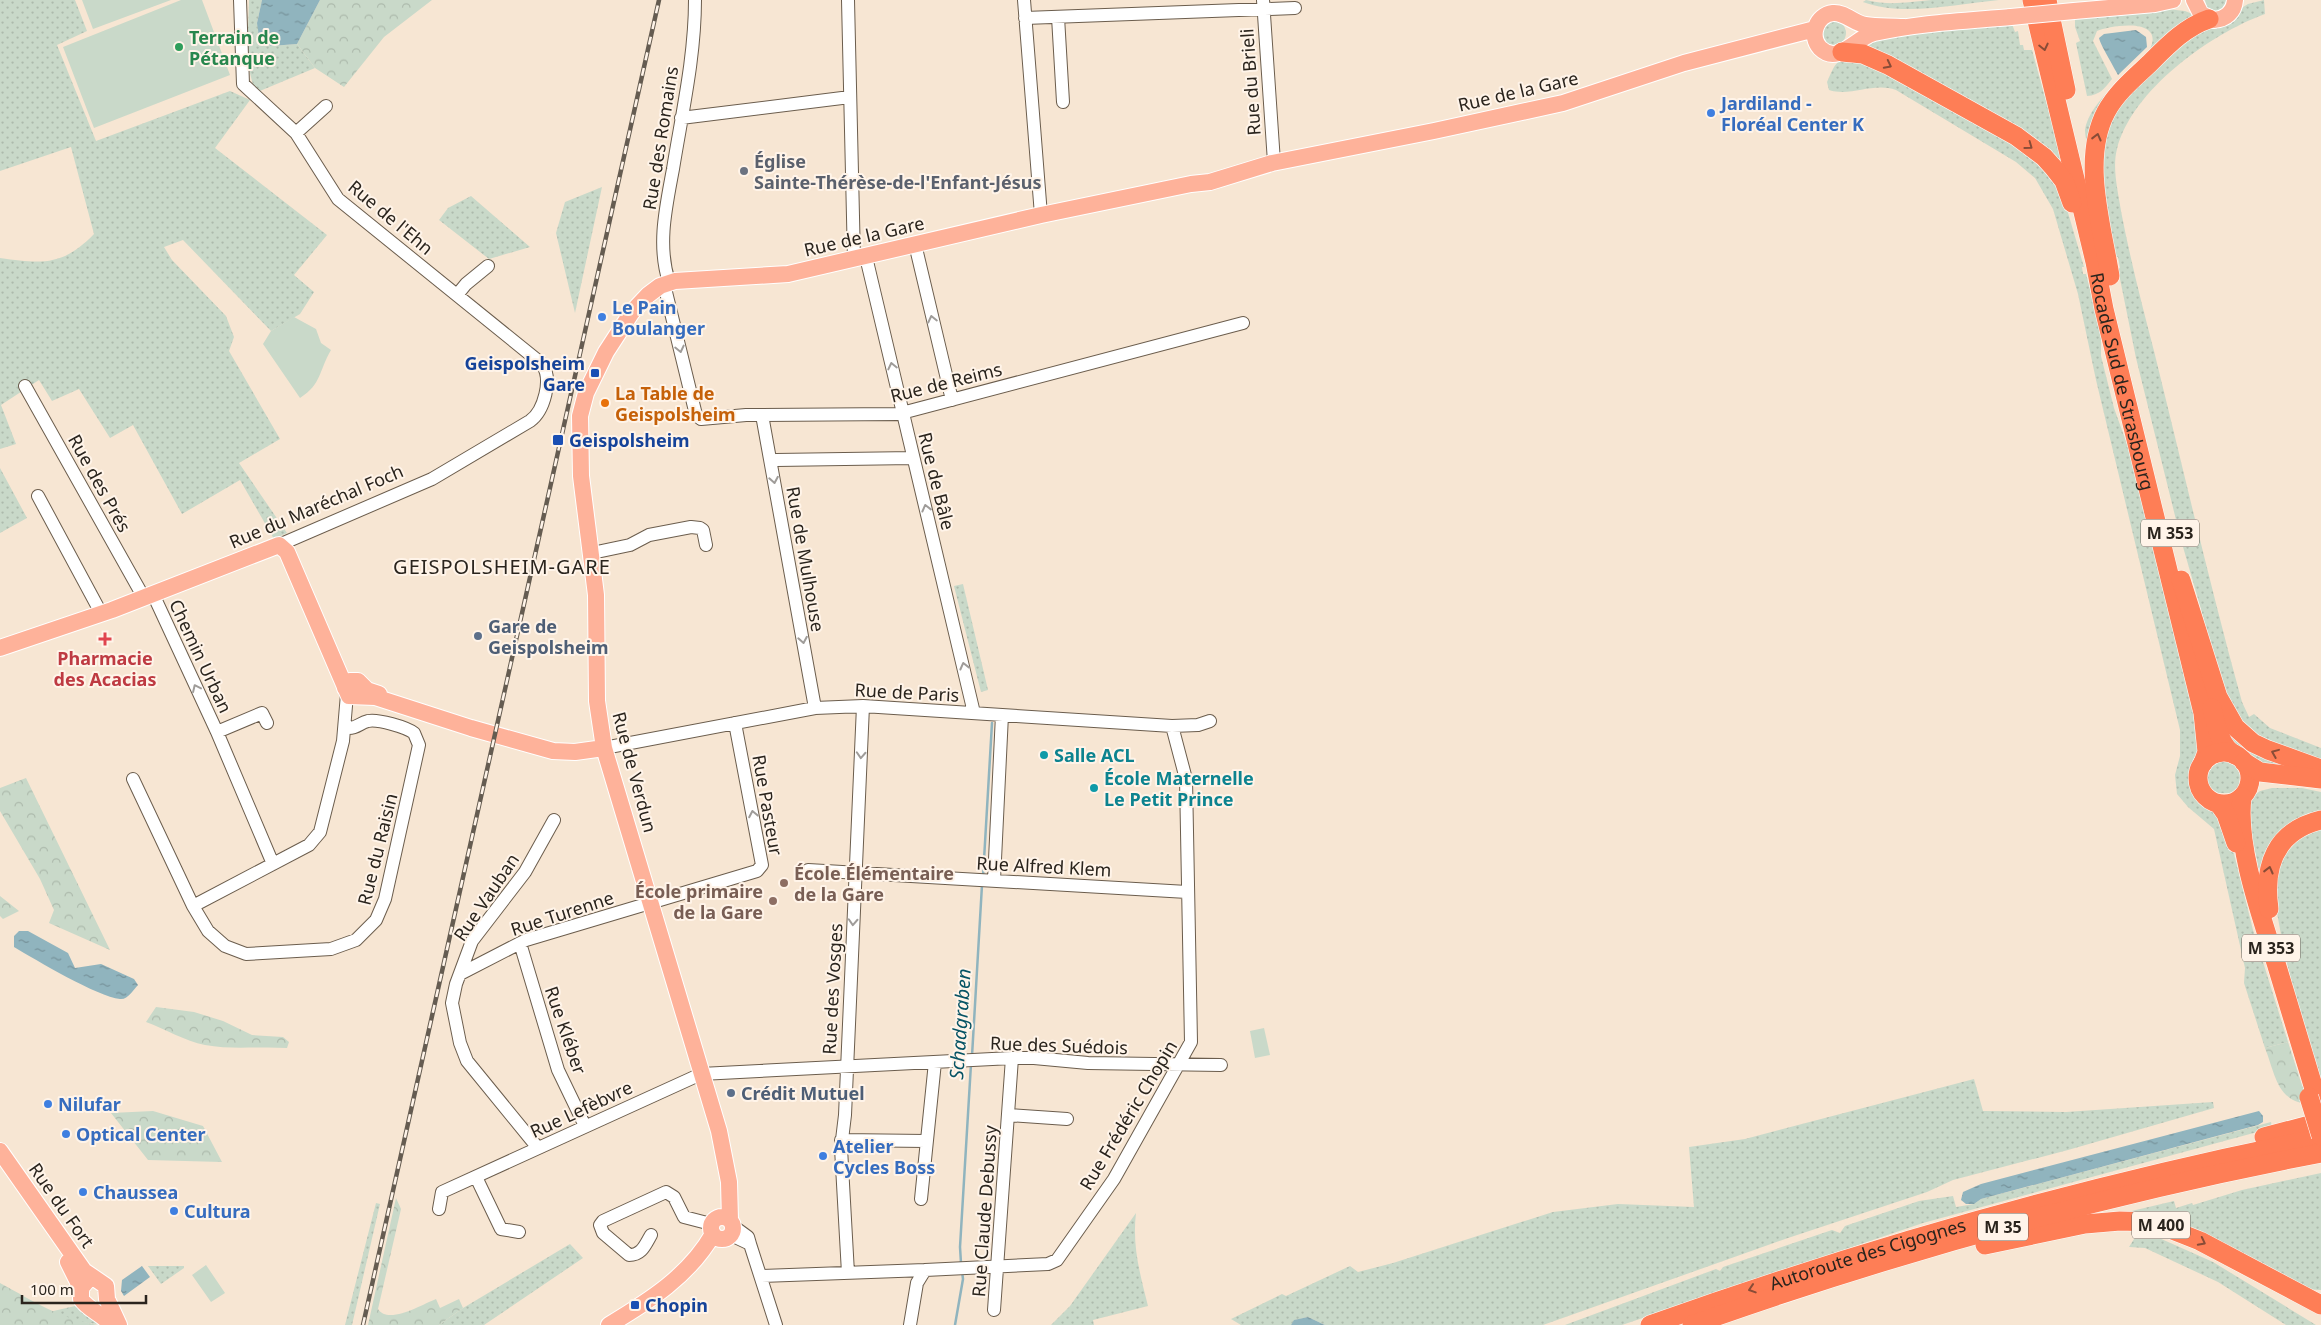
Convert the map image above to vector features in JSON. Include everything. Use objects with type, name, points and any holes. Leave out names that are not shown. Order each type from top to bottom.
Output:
[{"type":"highway","name":"Rocade Sud de Strasbourg","points":[[2032,0],[2095,262],[2181,578],[2218,731],[2229,752],[2239,759]]},
{"type":"highway","name":"Rocade Sud de Strasbourg","points":[[2048,0],[2109,308],[2202,713],[2207,752],[2203,763]]},
{"type":"highway","points":[[2109,308],[2094,175],[2094,158],[2100,126],[2117,97],[2136,76],[2184,32],[2200,10]]},
{"type":"highway","points":[[1847,48],[1888,65],[2016,136],[2044,157],[2064,182],[2072,200],[2109,308]]},
{"type":"highway","points":[[2181,578],[2218,697],[2235,727],[2248,739],[2268,750],[2321,769]]},
{"type":"highway","points":[[2321,780],[2260,772],[2228,753],[2214,754],[2203,763],[2198,774],[2200,789],[2212,801],[2219,804],[2228,804],[2266,783],[2297,782],[2321,786]]},
{"type":"highway","points":[[2239,759],[2250,776],[2244,794]]},
{"type":"highway","name":"M 353","points":[[2244,794],[2241,813],[2244,843],[2256,899],[2292,1014],[2315,1102],[2321,1137]]},
{"type":"highway","name":"M 353","points":[[2219,804],[2226,814],[2234,833],[2267,956],[2315,1102]]},
{"type":"highway","points":[[2292,1014],[2270,914],[2267,880],[2274,856],[2282,842],[2303,826],[2321,820]]},
{"type":"highway","points":[[2050,1200],[2095,1181],[2321,1122]]},
{"type":"highway","name":"Autoroute des Cigognes","points":[[1650,1325],[1861,1254],[2050,1200],[2321,1137]]},
{"type":"highway","name":"Autoroute des Cigognes","points":[[1692,1325],[1856,1270],[1995,1229],[2088,1204],[2321,1153]]},
{"type":"highway","points":[[1985,1245],[2137,1204],[2321,1165]]},
{"type":"highway","name":"M 400","points":[[1710,1325],[1985,1245],[2086,1224],[2120,1221],[2152,1222],[2200,1241],[2321,1305]]},
{"type":"main road","points":[[1903,27],[1864,25],[1838,13],[1832,13],[1821,18],[1815,35],[1823,50],[1829,53],[1847,48],[1872,34],[1903,27],[2155,4],[2173,0]]},
{"type":"main road","points":[[2155,4],[2200,10],[2224,18],[2235,4],[2249,0]]},
{"type":"main road","points":[[1847,48],[1855,29],[1849,19]]},
{"type":"main road","name":"Rue de la Gare","points":[[1191,184],[1212,173],[1253,163],[1273,162],[1434,131],[1563,103],[1684,64],[1769,42],[1815,35]]},
{"type":"main road","name":"Rue de la Gare","points":[[666,283],[716,277],[773,276],[860,258],[1041,215],[1191,184],[1211,185],[1273,162]]},
{"type":"main road","name":"Rue de Verdun","points":[[666,283],[648,295],[632,312],[606,352],[591,381],[582,407],[580,438],[581,476],[592,553],[597,608],[597,701],[604,748],[719,1131],[729,1182],[723,1228]]},
{"type":"main road","points":[[279,545],[287,552],[330,651],[354,690],[477,730],[485,730],[560,752],[581,752],[604,748]]},
{"type":"main road","name":"Rue du Maréchal Foch","points":[[0,648],[148,596],[279,545]]},
{"type":"main road","name":"Rue du Fort","points":[[0,1151],[78,1263],[88,1284]]},
{"type":"main road","name":"Rue du Fort","points":[[0,1164],[68,1261],[88,1284],[106,1286],[107,1299],[119,1325]]},
{"type":"main road","points":[[609,1325],[671,1283],[697,1258],[723,1228]]},
{"type":"main road","points":[[623,1325],[677,1290],[697,1270],[723,1228]]},
{"type":"main road","name":"Rue du Fort","points":[[88,1284],[81,1299],[105,1317],[111,1325]]},
{"type":"main road","points":[[92,1308],[101,1306],[107,1299]]},
{"type":"street","name":"Rue de l'Ehn","points":[[240,0],[242,82],[296,133],[338,199],[545,368],[547,378],[541,409],[537,416]]},
{"type":"street","name":"Rue des Romains","points":[[666,283],[662,231],[693,50],[695,0]]},
{"type":"street","name":"Rue de Bâle","points":[[848,0],[850,96],[860,258],[903,413],[974,713]]},
{"type":"street","points":[[1024,0],[1041,215]]},
{"type":"street","points":[[1025,18],[1199,6],[1263,5],[1295,8]]},
{"type":"street","name":"Rue du Brieli","points":[[1263,5],[1272,116],[1273,162]]},
{"type":"street","points":[[1058,17],[1064,102]]},
{"type":"street","points":[[681,118],[850,96]]},
{"type":"street","points":[[296,133],[326,106]]},
{"type":"street","points":[[914,244],[952,400]]},
{"type":"street","points":[[457,295],[466,284],[488,266]]},
{"type":"street","name":"Rue de Reims","points":[[666,283],[697,417],[701,419],[762,415],[903,413],[1243,323]]},
{"type":"street","name":"Rue des Prés","points":[[25,386],[148,596]]},
{"type":"street","name":"Rue de Mulhouse","points":[[762,415],[815,708]]},
{"type":"street","name":"Rue du Maréchal Foch","points":[[279,545],[432,479],[537,416]]},
{"type":"street","points":[[776,460],[914,458]]},
{"type":"street","points":[[38,496],[100,613]]},
{"type":"street","points":[[592,553],[630,545],[650,535],[691,527],[703,530],[706,545]]},
{"type":"street","name":"Chemin Urban","points":[[148,596],[217,732],[273,864]]},
{"type":"street","points":[[343,741],[349,728],[354,690]]},
{"type":"street","points":[[193,906],[309,846],[320,832],[354,690]]},
{"type":"street","name":"Rue de Paris","points":[[604,748],[815,708],[863,706],[1172,726],[1198,725],[1210,721]]},
{"type":"street","name":"Rue des Vosges","points":[[848,1273],[841,1140],[845,1115],[863,706]]},
{"type":"street","points":[[217,732],[262,714],[267,723]]},
{"type":"street","points":[[985,880],[1002,715]]},
{"type":"street","name":"Rue du Raisin","points":[[133,779],[193,906],[208,931],[225,946],[246,954],[330,949],[356,940],[376,920],[385,899],[419,745],[414,733],[400,726],[370,720],[355,728],[349,728]]},
{"type":"street","name":"Rue Pasteur","points":[[650,904],[747,875],[758,871],[762,865],[735,723]]},
{"type":"street","name":"Rue Frédéric Chopin","points":[[761,1276],[997,1268],[1048,1264],[1056,1260],[1114,1179],[1191,1042],[1186,778],[1172,726]]},
{"type":"street","name":"Rue Vauban","points":[[538,1148],[467,1060],[463,1052],[452,1003],[472,941],[525,872],[554,820]]},
{"type":"street","name":"Rue Alfred Klem","points":[[808,870],[1187,892]]},
{"type":"street","name":"Rue Turenne","points":[[460,974],[520,943],[650,904]]},
{"type":"street","name":"Rue Kléber","points":[[520,943],[558,1070],[585,1126]]},
{"type":"street","name":"Rue des Suédois","points":[[701,1074],[1012,1058],[1222,1065]]},
{"type":"street","name":"Rue Claude Debussy","points":[[994,1310],[1012,1058]]},
{"type":"street","points":[[921,1200],[935,1062]]},
{"type":"street","name":"Rue Lefèbvre","points":[[439,1209],[442,1192],[701,1074]]},
{"type":"street","name":"Rue Claude Debussy","points":[[1009,1115],[1067,1119]]},
{"type":"street","points":[[841,1140],[926,1141]]},
{"type":"street","points":[[476,1177],[500,1229],[519,1232]]},
{"type":"street","points":[[651,1235],[642,1250],[636,1254],[629,1255],[603,1233],[600,1225],[603,1221],[666,1192],[674,1197],[684,1217],[723,1228],[750,1244],[776,1325]]},
{"type":"street","points":[[910,1325],[917,1284],[926,1270]]},
{"type":"green space","points":[[0,0],[75,0],[87,31],[57,45],[96,141],[230,91],[250,100],[215,148],[327,235],[294,275],[314,292],[300,314],[271,331],[183,240],[164,247],[172,260],[226,316],[234,337],[229,351],[280,439],[239,463],[287,533],[274,539],[240,480],[182,514],[133,425],[110,438],[79,389],[52,401],[39,380],[1,405],[16,444],[0,449],[0,258],[28,261],[51,260],[72,252],[94,234],[71,147],[0,171]]},
{"type":"green space","points":[[82,0],[171,0],[93,29]]},
{"type":"green space","points":[[181,0],[202,0],[230,75],[94,128],[63,47]]},
{"type":"green space","points":[[249,0],[262,0],[257,23],[271,46],[297,44],[315,68],[255,93],[247,61]]},
{"type":"green space","points":[[320,0],[432,0],[384,37],[344,87],[315,68],[297,44]]},
{"type":"green space","points":[[1866,0],[1891,3],[1932,0],[1999,0],[1930,8],[1895,9],[1863,2]]},
{"type":"green space","points":[[2205,0],[2227,0],[2222,10],[2214,12],[2207,9]]},
{"type":"green space","points":[[2264,0],[2265,14],[2243,23],[2198,50],[2156,86],[2125,127],[2117,149],[2115,172],[2136,281],[2242,702],[2249,717],[2254,714],[2270,728],[2321,748],[2321,763],[2269,745],[2236,718],[2215,664],[2181,540],[2136,358],[2118,269],[2120,268],[2118,257],[2115,257],[2102,186],[2105,132],[2121,102],[2172,50],[2248,4]]},
{"type":"green space","points":[[2167,9],[2185,11],[2195,15],[2125,82],[2088,149],[2085,130],[2092,112],[2105,95],[2147,54],[2153,39],[2150,32],[2144,28],[2134,26],[2113,27],[2097,31],[2093,41],[2112,79],[2101,91],[2087,96],[2076,43],[2080,41],[2075,27],[2075,18]]},
{"type":"green space","points":[[1834,21],[1839,22],[1845,28],[1845,38],[1839,44],[1834,45],[1829,44],[1823,38],[1822,33],[1823,28],[1829,22]]},
{"type":"green space","points":[[2012,24],[2015,32],[2018,31],[2020,45],[2023,45],[2024,50],[2032,50],[2067,178],[1859,44],[1872,37]]},
{"type":"green space","points":[[1855,55],[2001,134],[2036,159],[2057,184],[2066,206],[2084,267],[2082,267],[2083,274],[2086,274],[2101,332],[2101,356],[2114,408],[2128,447],[2194,710],[2198,753],[2191,769],[2191,786],[2201,803],[2215,811],[2233,850],[2253,930],[2288,1042],[2265,1048],[2244,983],[2245,968],[2214,829],[2188,807],[2177,794],[2175,775],[2180,756],[2180,730],[2096,380],[2078,294],[2053,209],[2035,178],[2016,162],[1896,90],[1879,88],[1837,92],[1829,90],[1827,82],[1836,64],[1843,59]]},
{"type":"green space","points":[[602,187],[575,313],[556,233],[565,202]]},
{"type":"green space","points":[[471,196],[530,247],[489,259],[439,220],[448,208]]},
{"type":"green space","points":[[294,317],[316,329],[321,343],[331,350],[316,382],[300,398],[263,344],[271,331]]},
{"type":"green space","points":[[0,468],[27,518],[0,533]]},
{"type":"green space","points":[[963,584],[988,690],[981,692],[954,586]]},
{"type":"green space","points":[[2225,722],[2310,769],[2263,767],[2230,741]]},
{"type":"green space","points":[[2224,761],[2233,763],[2240,774],[2239,787],[2232,793],[2215,793],[2208,784],[2208,774],[2213,766]]},
{"type":"green space","points":[[26,778],[110,950],[49,923],[54,910],[40,879],[0,811],[0,788]]},
{"type":"green space","points":[[2272,788],[2302,788],[2321,792],[2321,816],[2312,818],[2261,880],[2250,827],[2251,798],[2260,791]]},
{"type":"green space","points":[[2321,825],[2321,1091],[2303,1029],[2284,951],[2273,891],[2284,850],[2312,828]]},
{"type":"green space","points":[[0,896],[19,911],[3,919],[0,916]]},
{"type":"green space","points":[[156,1007],[194,1012],[223,1021],[252,1035],[283,1037],[289,1042],[287,1048],[205,1045],[146,1022]]},
{"type":"green space","points":[[1264,1028],[1270,1055],[1255,1058],[1250,1031]]},
{"type":"green space","points":[[2288,1042],[2308,1104],[2298,1102],[2283,1092],[2265,1048]]},
{"type":"green space","points":[[1974,1079],[1983,1111],[2066,1112],[2213,1102],[2214,1108],[2068,1150],[1953,1180],[1927,1192],[1788,1238],[1543,1325],[1325,1325],[1308,1317],[1295,1320],[1291,1325],[1241,1325],[1231,1319],[1282,1294],[1286,1296],[1350,1266],[1358,1272],[1393,1263],[1553,1212],[1618,1204],[1694,1207],[1689,1147],[1745,1139]]},
{"type":"green space","points":[[153,1111],[203,1126],[222,1162],[148,1160],[111,1113]]},
{"type":"green space","points":[[2271,1122],[2272,1128],[1923,1223],[1622,1325],[1565,1325],[1716,1269],[1720,1271],[1723,1267],[1832,1230],[1840,1233],[1845,1226],[1919,1201],[1953,1196],[1956,1207],[1974,1204],[1981,1199]]},
{"type":"green space","points":[[2321,1173],[2321,1290],[2303,1289],[2119,1214],[2174,1201],[2176,1208],[2192,1203],[2193,1205],[2242,1190]]},
{"type":"green space","points":[[396,1198],[401,1209],[378,1309],[389,1315],[414,1309],[436,1299],[440,1308],[459,1299],[463,1308],[439,1325],[368,1325]]},
{"type":"green space","points":[[376,1203],[380,1204],[352,1325],[345,1325]]},
{"type":"green space","points":[[1136,1213],[1136,1248],[1148,1306],[1093,1320],[1094,1325],[1051,1325],[1070,1306]]},
{"type":"green space","points":[[2148,1233],[2213,1262],[2316,1325],[2286,1325],[2218,1282],[2145,1248],[2129,1247],[2136,1236]]},
{"type":"green space","points":[[570,1244],[583,1258],[484,1325],[439,1325],[463,1308]]},
{"type":"green space","points":[[206,1265],[225,1293],[211,1302],[192,1275]]},
{"type":"green space","points":[[148,1266],[184,1266],[184,1268],[161,1284]]},
{"type":"green space","points":[[0,1283],[58,1313],[98,1325],[0,1325]]},
{"type":"green space","points":[[75,1306],[105,1325],[79,1322],[49,1312]]},
{"type":"water","points":[[262,0],[320,0],[297,44],[271,46],[259,36],[257,23]]},
{"type":"water","points":[[2136,30],[2146,37],[2147,47],[2118,75],[2099,38],[2104,34]]},
{"type":"water","points":[[19,931],[28,931],[68,953],[75,968],[101,964],[134,979],[138,985],[123,999],[97,992],[14,947],[14,936]]},
{"type":"water","points":[[2259,1111],[2263,1116],[2263,1122],[2258,1125],[1981,1199],[1974,1204],[1966,1204],[1961,1200],[1963,1192],[1981,1184]]},
{"type":"water","points":[[142,1266],[150,1277],[124,1296],[121,1291],[122,1280]]},
{"type":"water","points":[[1308,1317],[1325,1325],[1291,1325],[1294,1320]]},
{"type":"waterway","name":"Schadgraben","points":[[983,877],[992,723]]},
{"type":"waterway","name":"Schadgraben","points":[[972,1056],[982,885]]},
{"type":"waterway","name":"Schadgraben","points":[[961,1263],[960,1247],[971,1064]]},
{"type":"waterway","name":"Schadgraben","points":[[955,1325],[963,1279],[962,1271]]},
{"type":"railway","points":[[363,1325],[659,0]]},
{"type":"place","name":"Terrain de Pétanque","points":[[179,47]]},
{"type":"place","name":"Jardiland - Floréal Center K","points":[[1711,113]]},
{"type":"place","name":"Église Sainte-Thérèse-de-l'Enfant-Jésus","points":[[744,171]]},
{"type":"place","name":"Le Pain Boulanger","points":[[602,317]]},
{"type":"place","name":"Geispolsheim Gare","points":[[595,373]]},
{"type":"place","name":"La Table de Geispolsheim","points":[[605,403]]},
{"type":"place","name":"Geispolsheim","points":[[558,440]]},
{"type":"place","name":"Gare de Geispolsheim","points":[[478,636]]},
{"type":"place","name":"Pharmacie des Acacias","points":[[105,639]]},
{"type":"place","name":"Salle ACL","points":[[1044,755]]},
{"type":"place","name":"École Maternelle Le Petit Prince","points":[[1094,788]]},
{"type":"place","name":"École Élémentaire de la Gare","points":[[784,883]]},
{"type":"place","name":"École primaire de la Gare","points":[[773,901]]},
{"type":"place","name":"Crédit Mutuel","points":[[731,1093]]},
{"type":"place","name":"Nilufar","points":[[48,1104]]},
{"type":"place","name":"Optical Center","points":[[66,1134]]},
{"type":"place","name":"Atelier Cycles Boss","points":[[823,1156]]},
{"type":"place","name":"Chaussea","points":[[83,1192]]},
{"type":"place","name":"Cultura","points":[[174,1211]]},
{"type":"place","name":"Chopin","points":[[635,1305]]},
{"type":"district","name":"GEISPOLSHEIM-GARE","points":[[502,566]]}]
